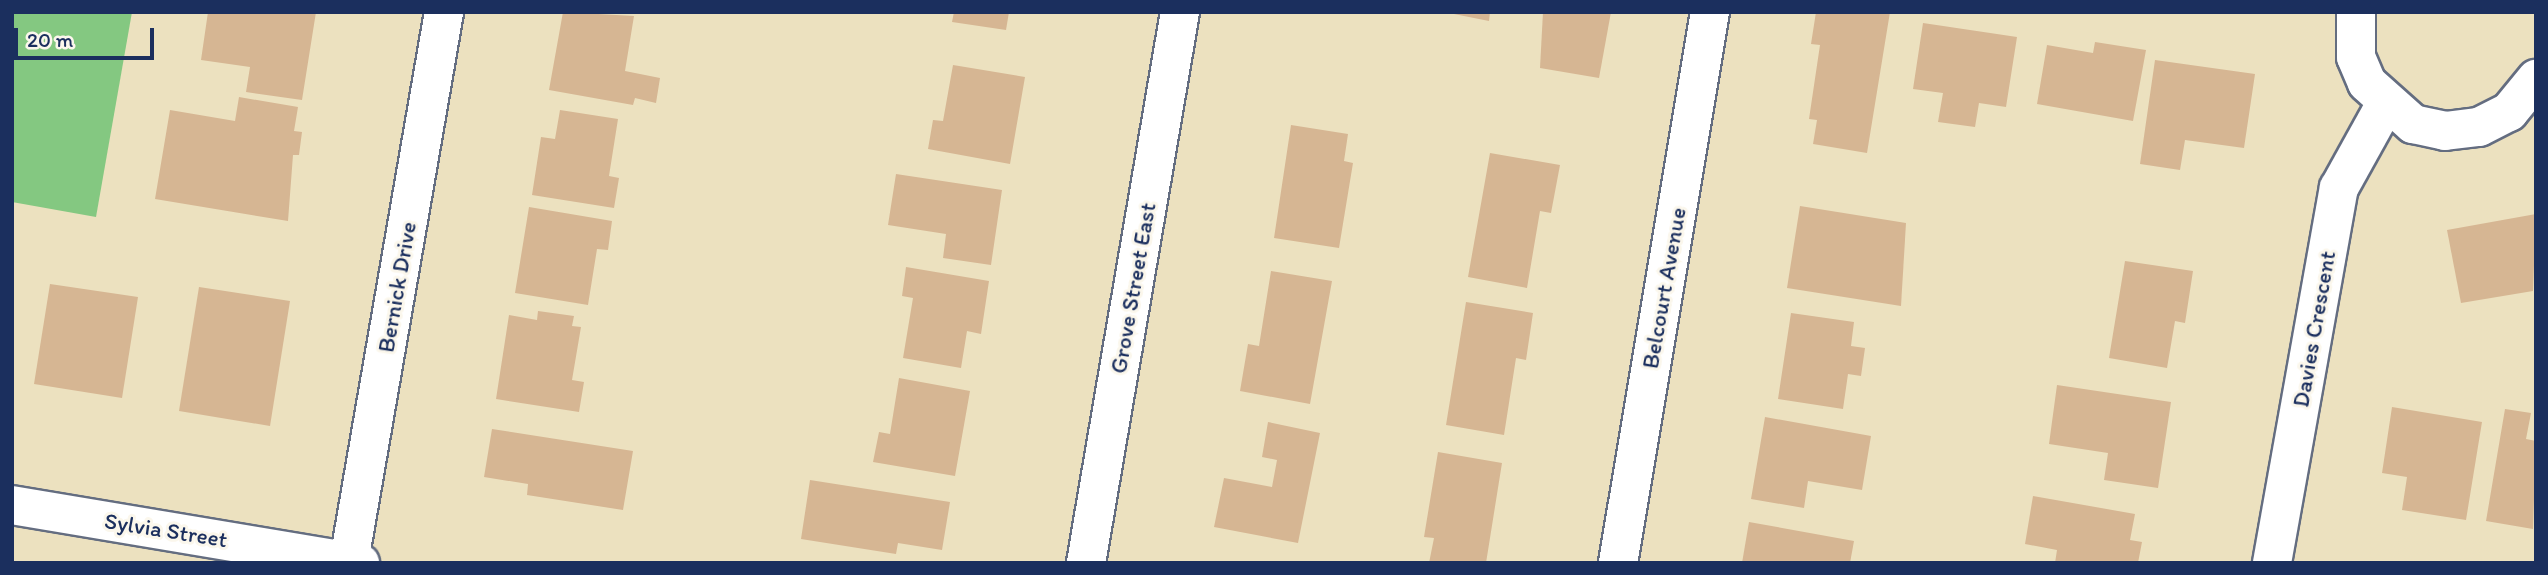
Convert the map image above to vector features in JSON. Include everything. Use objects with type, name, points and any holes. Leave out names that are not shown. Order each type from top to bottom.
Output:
[{"type":"street","name":"Bernick Drive","points":[[355,562],[444,12]]},
{"type":"street","name":"Grove Street East","points":[[1086,563],[1180,12]]},
{"type":"street","name":"Belcourt Avenue","points":[[1618,563],[1710,12]]},
{"type":"street","points":[[2356,12],[2356,57],[2385,105],[2413,124],[2445,131],[2479,127],[2509,113],[2536,79]]},
{"type":"street","name":"Davies Crescent","points":[[2272,563],[2339,188],[2385,105]]},
{"type":"street","name":"Sylvia Street","points":[[12,505],[355,562]]},
{"type":"green space","points":[[12,12],[132,12],[96,217],[12,202]]},
{"type":"building","points":[[208,12],[316,12],[302,100],[246,92],[250,67],[201,60]]},
{"type":"building","points":[[563,12],[634,16],[625,71],[660,78],[656,103],[635,98],[633,105],[549,90]]},
{"type":"building","points":[[954,12],[1009,12],[1006,30],[952,22]]},
{"type":"building","points":[[1444,12],[1490,12],[1489,21]]},
{"type":"building","points":[[1543,12],[1611,12],[1599,78],[1540,68]]},
{"type":"building","points":[[1816,12],[1890,12],[1867,153],[1813,144],[1817,120],[1809,119],[1820,45],[1811,44]]},
{"type":"building","points":[[1923,23],[2017,37],[2006,107],[1979,103],[1975,127],[1938,122],[1943,93],[1913,89]]},
{"type":"building","points":[[2095,42],[2146,50],[2133,121],[2037,104],[2047,45],[2093,53]]},
{"type":"building","points":[[2155,60],[2255,74],[2244,148],[2185,140],[2180,170],[2140,164]]},
{"type":"building","points":[[953,65],[1025,77],[1010,164],[928,149],[933,120],[943,121]]},
{"type":"building","points":[[239,97],[298,107],[294,131],[302,132],[299,155],[293,155],[288,221],[155,199],[170,110],[235,121]]},
{"type":"building","points":[[560,110],[618,119],[609,176],[619,178],[614,208],[532,195],[541,137],[555,139]]},
{"type":"building","points":[[1291,125],[1348,134],[1344,161],[1353,163],[1339,248],[1274,238]]},
{"type":"building","points":[[1490,153],[1560,165],[1551,213],[1540,211],[1527,288],[1468,277]]},
{"type":"building","points":[[896,174],[1002,190],[991,265],[943,258],[946,234],[888,225]]},
{"type":"building","points":[[1800,206],[1906,223],[1901,306],[1787,288]]},
{"type":"building","points":[[529,207],[612,221],[608,250],[597,249],[588,305],[515,293]]},
{"type":"building","points":[[2536,214],[2533,291],[2461,303],[2447,230]]},
{"type":"building","points":[[2125,261],[2193,271],[2185,323],[2175,321],[2167,368],[2109,358]]},
{"type":"building","points":[[906,267],[989,281],[981,334],[967,331],[961,368],[903,358],[913,298],[902,296]]},
{"type":"building","points":[[1271,271],[1332,281],[1310,404],[1240,391],[1248,344],[1259,346]]},
{"type":"building","points":[[50,284],[138,297],[122,398],[34,384]]},
{"type":"building","points":[[199,287],[290,301],[270,426],[179,411]]},
{"type":"building","points":[[1466,302],[1533,313],[1526,360],[1516,358],[1504,435],[1446,425]]},
{"type":"building","points":[[538,311],[574,316],[572,326],[581,327],[572,380],[584,382],[579,412],[496,399],[509,315],[537,320]]},
{"type":"building","points":[[1791,313],[1854,322],[1851,346],[1865,348],[1861,376],[1848,374],[1843,409],[1778,399]]},
{"type":"building","points":[[899,378],[970,391],[955,476],[873,462],[879,432],[890,434]]},
{"type":"building","points":[[2057,385],[2171,402],[2158,488],[2104,480],[2108,453],[2049,444]]},
{"type":"building","points":[[2392,407],[2482,422],[2466,520],[2402,510],[2407,477],[2382,473]]},
{"type":"building","points":[[2505,409],[2531,413],[2526,439],[2536,441],[2533,529],[2486,521]]},
{"type":"building","points":[[1765,417],[1871,436],[1862,490],[1808,481],[1804,508],[1751,499]]},
{"type":"building","points":[[1268,422],[1320,433],[1298,543],[1214,527],[1224,478],[1272,487],[1277,460],[1262,457]]},
{"type":"building","points":[[492,429],[633,451],[623,510],[527,495],[528,484],[484,477]]},
{"type":"building","points":[[1438,452],[1502,463],[1486,563],[1429,563],[1434,538],[1424,537]]},
{"type":"building","points":[[810,480],[950,502],[942,550],[898,543],[896,554],[801,539]]},
{"type":"building","points":[[2033,496],[2135,514],[2130,540],[2142,542],[2138,563],[2055,563],[2057,550],[2025,544]]},
{"type":"building","points":[[1749,522],[1854,541],[1850,563],[1742,563]]}]
